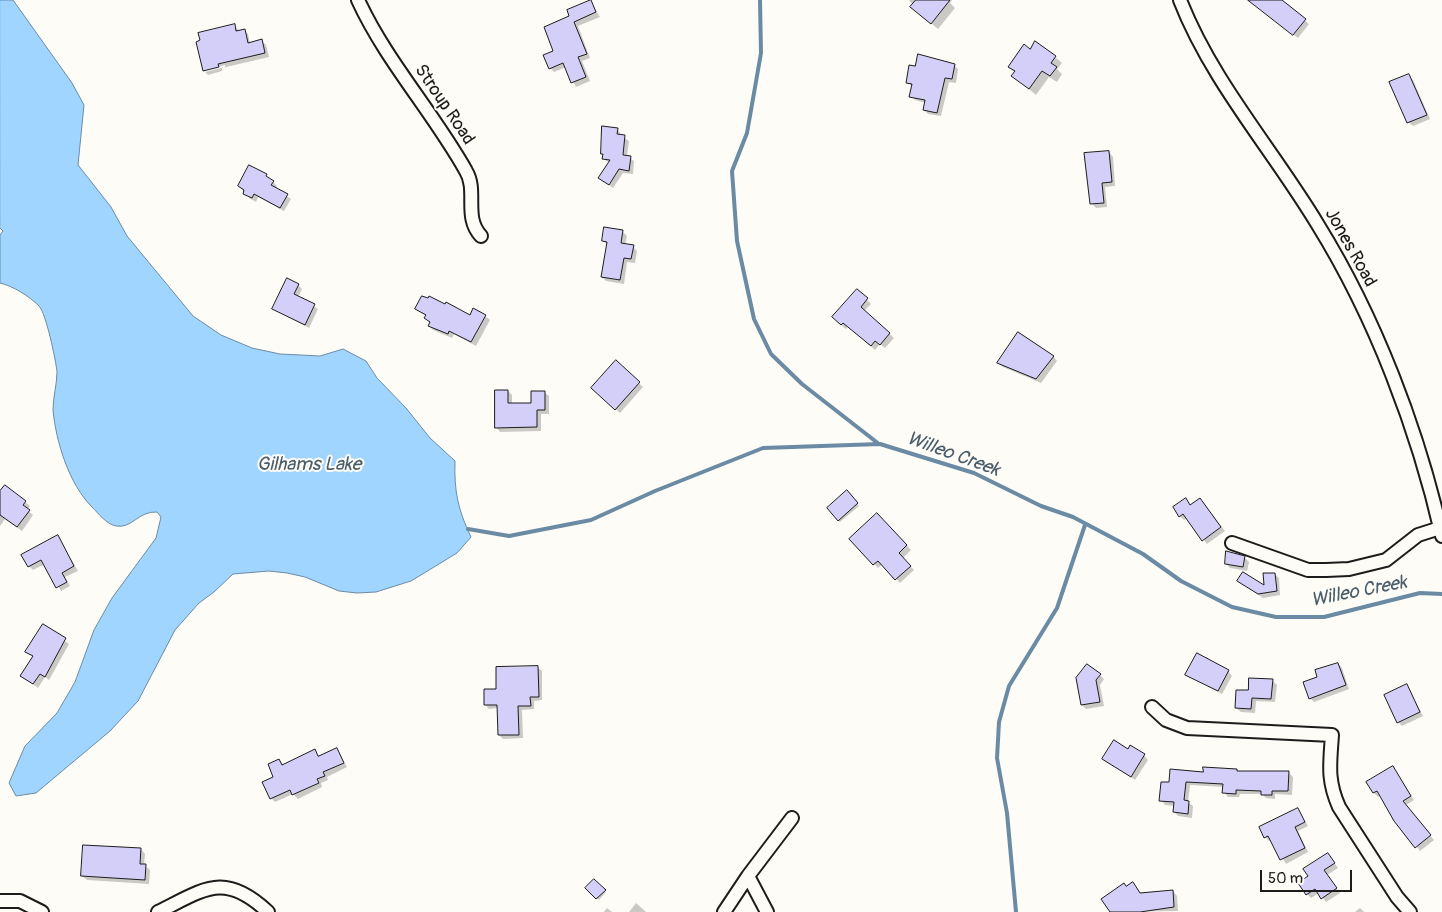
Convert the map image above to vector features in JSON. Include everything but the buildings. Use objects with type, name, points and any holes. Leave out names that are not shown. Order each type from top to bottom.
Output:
[{"type":"street","name":"Stroup Road","points":[[358,0],[384,48],[468,173],[471,218],[474,228],[481,236]]},
{"type":"street","name":"Jones Road","points":[[1180,0],[1198,41],[1216,71],[1318,224],[1343,268],[1398,392],[1420,455],[1441,532]]},
{"type":"street","points":[[1232,543],[1308,570],[1341,569],[1386,560],[1418,536],[1441,532]]},
{"type":"street","points":[[1152,707],[1166,720],[1187,728],[1332,735],[1329,776],[1332,791],[1339,807],[1397,898],[1410,912]]},
{"type":"street","points":[[724,912],[748,876],[792,818]]},
{"type":"street","points":[[748,876],[767,912]]},
{"type":"street","points":[[158,912],[215,887],[235,888],[257,901],[268,912]]},
{"type":"street","points":[[0,901],[20,901],[42,912]]},
{"type":"water","name":"Gilhams Lake","points":[[0,0],[13,0],[72,83],[84,105],[78,165],[111,207],[127,236],[193,316],[221,335],[252,348],[280,354],[320,356],[343,349],[366,361],[377,378],[406,408],[430,438],[455,461],[455,482],[458,500],[471,537],[457,553],[411,581],[376,592],[357,593],[339,591],[305,577],[287,573],[269,571],[233,574],[199,603],[175,630],[138,701],[110,731],[36,793],[16,796],[9,783],[25,746],[57,713],[75,682],[94,630],[112,598],[156,538],[161,517],[157,512],[150,512],[126,525],[116,526],[102,518],[84,498],[70,475],[57,435],[53,410],[57,372],[48,327],[42,310],[31,299],[15,289],[0,283],[0,235],[3,231],[0,228]]},
{"type":"waterway","points":[[760,0],[761,53],[747,133],[732,171],[737,241],[754,319],[771,354],[802,384],[879,444]]},
{"type":"waterway","name":"Willeo Creek","points":[[468,529],[509,536],[591,520],[655,491],[763,448],[880,444],[974,473],[1041,506],[1073,517],[1143,554],[1181,581],[1232,607],[1276,617],[1324,617],[1420,593],[1442,594]]},
{"type":"waterway","points":[[1016,912],[1007,813],[997,758],[999,722],[1009,686],[1057,608],[1085,525]]}]
